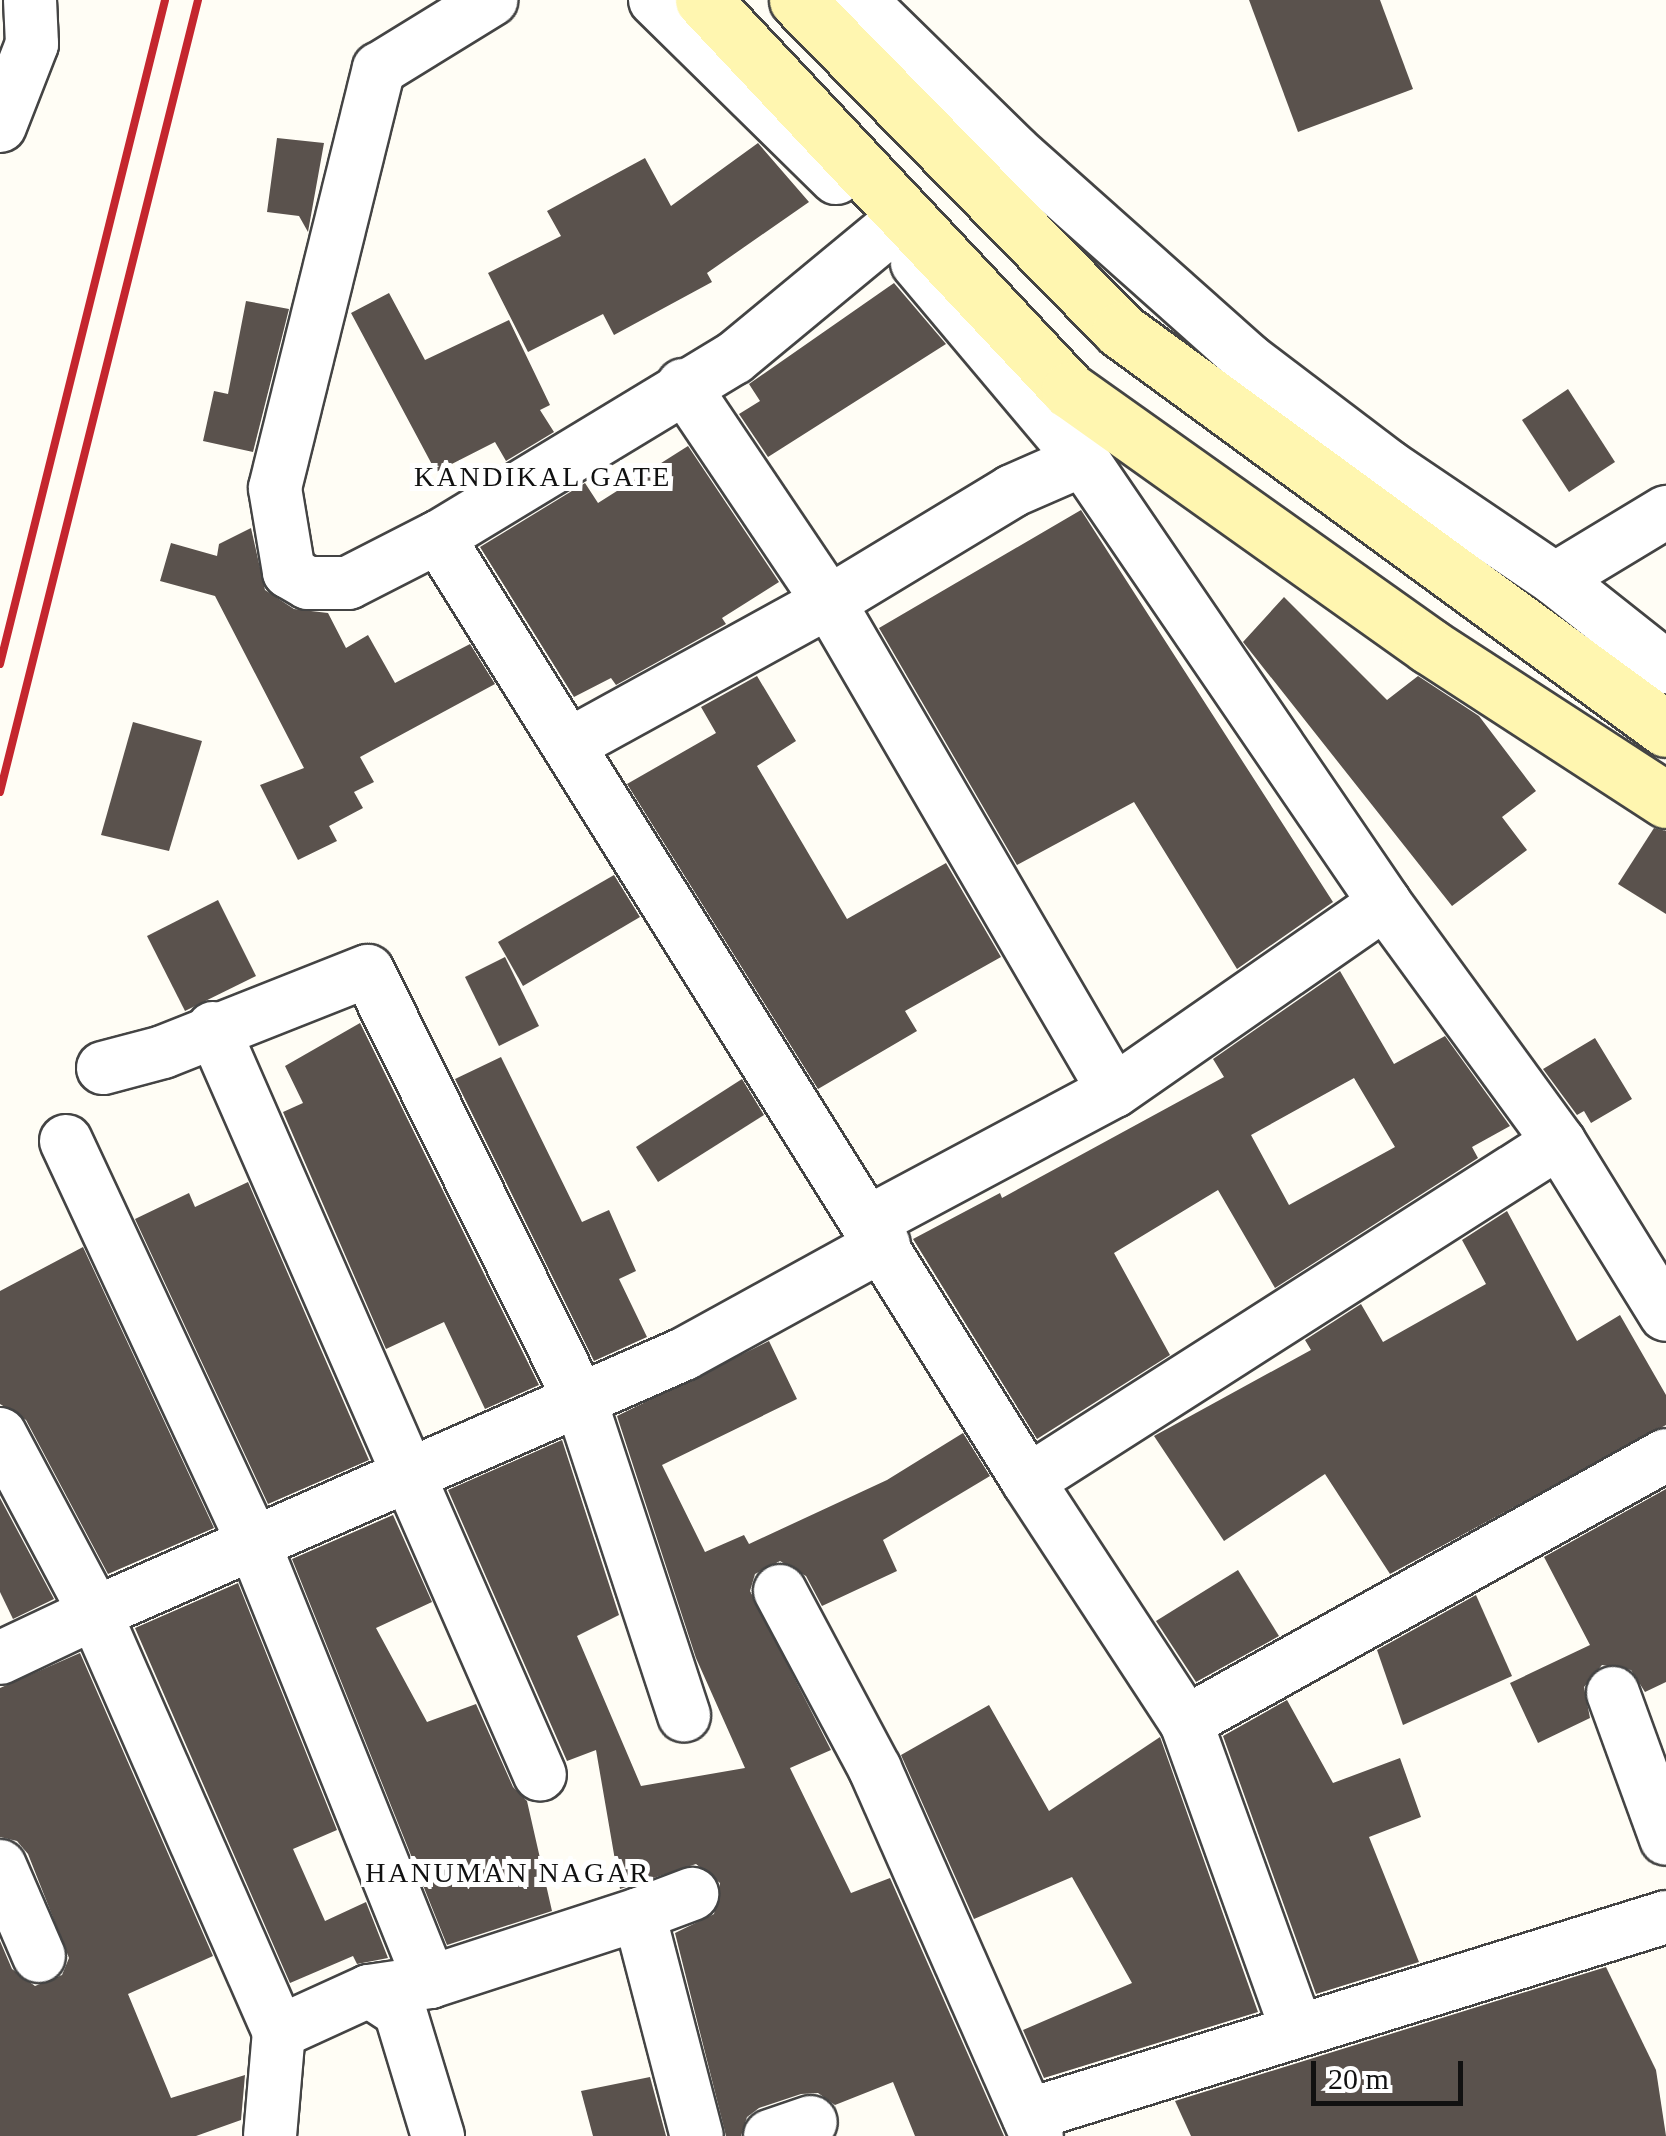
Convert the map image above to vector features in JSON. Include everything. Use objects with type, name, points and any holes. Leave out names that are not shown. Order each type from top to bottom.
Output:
[{"type":"main road","points":[[703,0],[1069,390],[1430,646],[1666,800]]},
{"type":"main road","points":[[797,0],[1120,330],[1666,730]]},
{"type":"street","points":[[0,126],[32,44],[30,0]]},
{"type":"street","points":[[491,0],[379,69],[275,488],[289,572],[308,583],[348,583],[438,537],[683,385],[734,358],[890,230]]},
{"type":"street","points":[[655,0],[890,230],[1083,460],[1384,903],[1559,1142],[1666,1315]]},
{"type":"street","points":[[860,0],[1015,152],[1247,359],[1388,466],[1556,579],[1666,667]]},
{"type":"street","points":[[683,385],[829,602],[1114,1091]]},
{"type":"street","points":[[572,744],[829,602],[1012,491],[1083,460]]},
{"type":"street","points":[[1556,579],[1666,512]]},
{"type":"street","points":[[438,537],[572,744],[1028,1481],[1186,1722],[1296,2028]]},
{"type":"street","points":[[0,1658],[684,1354],[876,1233],[1114,1091],[1384,903]]},
{"type":"street","points":[[102,1068],[163,1052],[213,1028],[368,971],[581,1402],[684,1716]]},
{"type":"street","points":[[213,1028],[540,1775]]},
{"type":"street","points":[[66,1142],[255,1546],[430,1982]]},
{"type":"street","points":[[1028,1481],[1559,1142]]},
{"type":"street","points":[[0,1434],[95,1614],[279,2032],[258,2133]]},
{"type":"street","points":[[1186,1722],[1666,1455]]},
{"type":"street","points":[[780,1591],[874,1769],[1032,2126],[1296,2028],[1666,1917]]},
{"type":"street","points":[[1613,1693],[1666,1839]]},
{"type":"street","points":[[0,1866],[39,1956]]},
{"type":"street","points":[[279,2032],[368,1990],[430,1982],[692,1894]]},
{"type":"street","points":[[639,1914],[698,2136]]},
{"type":"street","points":[[368,1990],[400,2011],[438,2136]]},
{"type":"building","points":[[1249,0],[1380,0],[1413,89],[1298,132]]},
{"type":"building","points":[[277,138],[324,143],[308,232],[299,216],[267,212]]},
{"type":"building","points":[[758,143],[809,202],[707,273],[712,282],[614,335],[603,314],[528,352],[488,273],[561,236],[547,211],[645,158],[671,206]]},
{"type":"building","points":[[894,283],[946,344],[768,457],[739,414],[760,401],[749,384]]},
{"type":"building","points":[[389,293],[425,360],[509,320],[550,405],[540,410],[554,432],[506,461],[495,442],[436,472],[351,313]]},
{"type":"building","points":[[246,301],[289,309],[253,452],[203,441],[214,391],[228,394]]},
{"type":"building","points":[[1568,389],[1615,462],[1569,492],[1522,420]]},
{"type":"building","points":[[688,446],[779,582],[722,618],[726,624],[616,685],[611,678],[574,697],[480,547],[585,483],[598,503]]},
{"type":"building","points":[[1081,510],[1333,902],[1237,969],[1134,802],[1017,865],[879,628]]},
{"type":"building","points":[[251,528],[265,590],[294,609],[328,613],[346,648],[368,635],[395,683],[470,644],[495,684],[360,757],[374,782],[354,792],[363,808],[329,826],[337,841],[298,860],[260,785],[304,768],[215,596],[160,581],[171,543],[217,556],[219,544]]},
{"type":"building","points":[[1284,597],[1387,700],[1418,676],[1479,716],[1536,791],[1502,817],[1527,850],[1452,906],[1243,642]]},
{"type":"building","points":[[757,676],[796,741],[757,766],[847,919],[946,863],[1001,957],[905,1011],[917,1031],[818,1089],[627,784],[716,733],[701,707]]},
{"type":"building","points":[[133,722],[202,741],[169,851],[101,835]]},
{"type":"building","points":[[1654,828],[1666,831],[1666,914],[1618,884]]},
{"type":"building","points":[[614,875],[640,917],[523,986],[498,942]]},
{"type":"building","points":[[218,900],[256,976],[185,1011],[147,936]]},
{"type":"building","points":[[505,957],[539,1026],[499,1046],[465,977]]},
{"type":"building","points":[[1340,971],[1394,1064],[1445,1036],[1510,1126],[1472,1147],[1478,1158],[1275,1288],[1218,1190],[1114,1253],[1170,1355],[1037,1439],[913,1239],[1000,1193],[1002,1198],[1224,1077],[1213,1059]],"holes":[[[1354,1078],[1395,1147],[1289,1205],[1251,1135]]]},
{"type":"building","points":[[360,1023],[539,1385],[485,1409],[444,1322],[386,1349],[283,1112],[303,1103],[285,1066]]},
{"type":"building","points":[[1595,1038],[1632,1099],[1591,1123],[1584,1111],[1577,1115],[1543,1069]]},
{"type":"building","points":[[501,1057],[582,1222],[609,1210],[636,1271],[619,1279],[647,1337],[594,1361],[455,1079]]},
{"type":"building","points":[[742,1079],[764,1115],[658,1182],[636,1147]]},
{"type":"building","points":[[248,1182],[369,1460],[268,1504],[135,1219],[189,1193],[195,1207]]},
{"type":"building","points":[[1507,1211],[1577,1341],[1620,1315],[1666,1395],[1666,1425],[1390,1574],[1325,1474],[1224,1541],[1154,1436],[1311,1350],[1305,1340],[1361,1304],[1383,1342],[1486,1284],[1462,1240]]},
{"type":"building","points":[[83,1247],[214,1528],[108,1574],[26,1420],[0,1404],[0,1291]]},
{"type":"building","points":[[769,1341],[797,1399],[662,1465],[705,1552],[744,1535],[749,1544],[887,1480],[963,1433],[990,1476],[883,1540],[897,1571],[822,1606],[806,1576],[780,1561],[755,1574],[750,1591],[831,1750],[790,1768],[851,1893],[890,1878],[1004,2136],[915,2136],[893,2082],[835,2105],[818,2093],[801,2094],[759,2108],[747,2117],[741,2136],[726,2136],[675,1933],[714,1914],[720,1883],[696,1864],[620,1889],[596,1750],[567,1761],[448,1490],[562,1440],[619,1615],[577,1636],[641,1786],[745,1768],[696,1658],[617,1416]]},
{"type":"building","points":[[1666,1489],[1666,1682],[1645,1692],[1631,1670],[1602,1665],[1584,1687],[1590,1718],[1538,1743],[1510,1683],[1590,1645],[1544,1557]]},
{"type":"building","points":[[0,1498],[54,1599],[13,1619],[0,1592]]},
{"type":"building","points":[[393,1515],[432,1602],[376,1628],[427,1722],[476,1704],[513,1787],[527,1801],[552,1911],[447,1945],[292,1559]]},
{"type":"building","points":[[1238,1570],[1279,1636],[1196,1682],[1156,1621]]},
{"type":"building","points":[[238,1583],[337,1830],[293,1849],[325,1921],[366,1902],[388,1958],[357,1964],[353,1956],[290,1983],[135,1628]]},
{"type":"building","points":[[1476,1595],[1512,1676],[1403,1725],[1377,1650]]},
{"type":"building","points":[[80,1653],[213,1956],[128,1994],[171,2098],[245,2075],[241,2120],[196,2136],[0,2136],[0,1941],[12,1969],[35,1986],[62,1975],[69,1958],[28,1854],[17,1841],[0,1837],[0,1688]]},
{"type":"building","points":[[1287,1700],[1333,1783],[1400,1758],[1421,1817],[1369,1837],[1419,1962],[1316,1994],[1223,1736]]},
{"type":"building","points":[[989,1705],[1049,1811],[1160,1737],[1258,2012],[1044,2078],[1023,2030],[1132,1983],[1072,1877],[974,1919],[901,1755]]},
{"type":"building","points":[[1606,1967],[1656,2070],[1666,2136],[1191,2136],[1175,2101]]},
{"type":"building","points":[[650,2077],[666,2136],[593,2136],[581,2091]]},
{"type":"railway","points":[[0,664],[165,0]]},
{"type":"railway","points":[[0,792],[198,0]]},
{"type":"district","name":"KANDIKAL GATE","points":[[543,477]]},
{"type":"district","name":"HANUMAN NAGAR","points":[[508,1873]]}]
